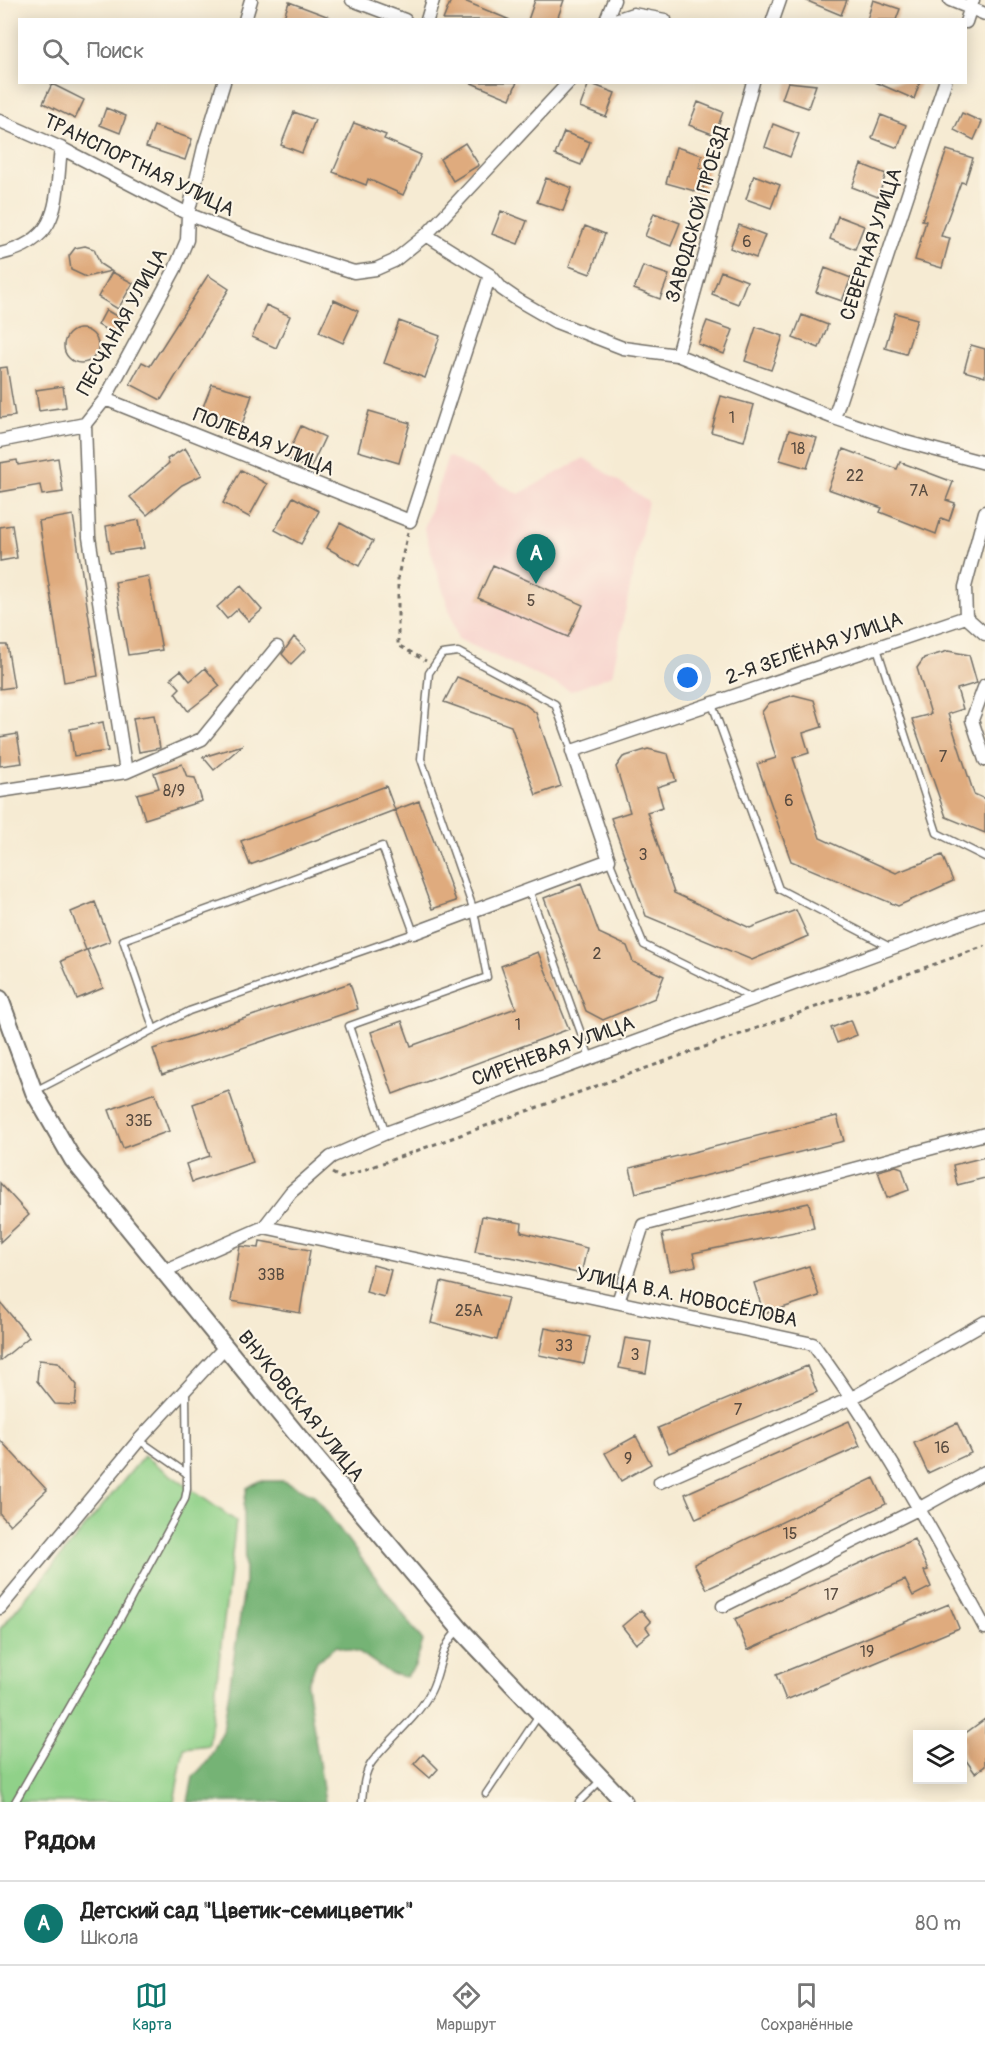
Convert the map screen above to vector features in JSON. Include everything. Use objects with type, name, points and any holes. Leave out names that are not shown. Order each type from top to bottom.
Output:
[{"type":"main road","name":"ВНУКОВСКАЯ УЛИЦА","points":[[0,999],[34,1092],[73,1160],[460,1629],[624,1802]]},
{"type":"street","points":[[246,18],[251,0]]},
{"type":"street","points":[[352,0],[400,18]]},
{"type":"street","points":[[428,18],[434,0]]},
{"type":"street","points":[[607,18],[614,0]]},
{"type":"street","points":[[774,18],[780,0]]},
{"type":"street","points":[[950,0],[971,4],[985,14]]},
{"type":"street","points":[[621,18],[633,14],[654,18]]},
{"type":"street","name":"ПЕСЧАНАЯ УЛИЦА","points":[[0,441],[85,424],[105,399],[175,269],[188,240],[188,214],[204,147],[223,84]]},
{"type":"street","name":"ТРАНСПОРТНАЯ УЛИЦА","points":[[0,121],[61,148],[188,214],[251,239],[354,272],[375,269],[394,261],[426,235],[565,84]]},
{"type":"street","name":"ЗАВОДСКОЙ ПРОЕЗД","points":[[677,356],[752,84]]},
{"type":"street","name":"СЕВЕРНАЯ УЛИЦА","points":[[834,418],[944,84]]},
{"type":"street","points":[[0,255],[22,249],[48,226],[58,199],[61,148]]},
{"type":"street","points":[[426,235],[490,275],[501,289],[556,322],[623,348],[677,356],[834,418],[902,441],[985,463]]},
{"type":"street","points":[[410,521],[490,275]]},
{"type":"street","name":"ПОЛЕВАЯ УЛИЦА","points":[[105,399],[410,521]]},
{"type":"street","points":[[85,424],[89,537],[126,772]]},
{"type":"street","points":[[985,512],[965,587],[966,617],[985,634]]},
{"type":"street","name":"2-Я ЗЕЛЁНАЯ УЛИЦА","points":[[572,751],[966,617]]},
{"type":"street","points":[[0,791],[126,772],[202,739],[277,647]]},
{"type":"street","points":[[985,685],[972,720],[985,760]]},
{"type":"street","points":[[414,933],[609,860],[572,751]]},
{"type":"street","name":"СИРЕНЕВАЯ УЛИЦА","points":[[164,1271],[264,1227],[291,1191],[332,1157],[386,1133],[985,914]]},
{"type":"street","points":[[618,1302],[643,1225],[985,1134]]},
{"type":"street","name":"УЛИЦА В.А. НОВОСЁЛОВА","points":[[264,1227],[813,1344],[852,1398],[920,1508],[985,1628]]},
{"type":"street","points":[[660,1482],[852,1398],[985,1322]]},
{"type":"street","points":[[0,1608],[139,1440],[225,1347]]},
{"type":"street","points":[[723,1606],[920,1508],[985,1472]]},
{"type":"lane","points":[[877,648],[937,833],[985,857]]},
{"type":"lane","points":[[386,1133],[349,1026],[487,977],[474,911],[421,759],[429,673],[442,654],[458,652],[555,704],[572,751]]},
{"type":"lane","points":[[712,703],[779,889],[891,948]]},
{"type":"lane","points":[[34,1092],[154,1030],[189,1011],[414,933],[382,846],[123,940],[154,1030]]},
{"type":"lane","points":[[609,860],[644,945],[754,999]]},
{"type":"lane","points":[[528,890],[590,1058]]},
{"type":"lane","points":[[15,1802],[120,1619],[185,1499],[186,1387]]},
{"type":"lane","points":[[139,1440],[186,1473]]},
{"type":"lane","points":[[362,1802],[363,1786],[371,1763],[420,1710],[432,1689],[448,1640],[460,1629]]},
{"type":"lane","points":[[486,1794],[540,1714]]},
{"type":"lane","points":[[579,1802],[602,1779]]},
{"type":"path","points":[[410,521],[398,576],[398,645],[434,665]]},
{"type":"path","points":[[321,1166],[341,1178],[985,946]]},
{"type":"shaded area","points":[[448,456],[519,494],[584,458],[648,501],[612,675],[571,691],[458,639],[424,529]]},
{"type":"green space","points":[[144,1456],[236,1521],[209,1745],[184,1748],[174,1802],[0,1802],[0,1629]]},
{"type":"green space","points":[[259,1481],[283,1481],[314,1495],[423,1641],[415,1666],[406,1677],[391,1674],[359,1652],[337,1646],[317,1661],[307,1685],[325,1802],[188,1802],[193,1777],[208,1761],[223,1731],[245,1582],[244,1505],[247,1488]]},
{"type":"building","points":[[451,0],[462,0],[505,18],[444,18]]},
{"type":"building","points":[[535,0],[564,0],[558,18],[529,18]]},
{"type":"building","points":[[805,0],[847,0],[841,15]]},
{"type":"building","points":[[873,0],[900,9],[897,18],[868,18]]},
{"type":"building","points":[[289,2],[332,18],[284,18]]},
{"type":"building","points":[[52,84],[84,100],[75,119],[43,103]]},
{"type":"building","points":[[474,84],[516,84],[510,99]]},
{"type":"building","points":[[589,84],[615,93],[606,117],[580,107]]},
{"type":"building","points":[[787,84],[816,85],[808,108],[782,99]]},
{"type":"building","points":[[880,84],[919,84],[914,99]]},
{"type":"building","points":[[698,102],[723,112],[715,135],[689,125]]},
{"type":"building","points":[[106,108],[126,116],[120,133],[100,125]]},
{"type":"building","points":[[294,112],[315,120],[302,153],[281,145]]},
{"type":"building","points":[[962,113],[982,122],[974,140],[954,130]]},
{"type":"building","points":[[881,115],[906,125],[898,148],[872,138]]},
{"type":"building","points":[[354,123],[386,135],[384,139],[421,155],[403,195],[368,179],[366,185],[333,172]]},
{"type":"building","points":[[773,124],[799,134],[790,157],[765,147]]},
{"type":"building","points":[[154,126],[192,139],[185,160],[146,147]]},
{"type":"building","points":[[564,132],[590,142],[581,165],[555,155]]},
{"type":"building","points":[[465,143],[479,165],[453,181],[440,159]]},
{"type":"building","points":[[676,147],[702,155],[699,168],[708,171],[702,193],[666,183]]},
{"type":"building","points":[[947,150],[973,158],[965,183],[961,182],[941,236],[950,238],[942,268],[915,260],[926,221],[922,220]]},
{"type":"building","points":[[861,164],[886,174],[878,197],[852,187]]},
{"type":"building","points":[[754,175],[780,185],[771,208],[746,199]]},
{"type":"building","points":[[546,178],[572,188],[563,211],[537,202]]},
{"type":"building","points":[[501,211],[527,221],[518,244],[492,234]]},
{"type":"building","points":[[654,213],[680,223],[671,246],[645,236]]},
{"type":"building","points":[[838,216],[864,226],[855,249],[830,239]]},
{"type":"building","points":[[739,225],[765,235],[756,258],[730,248]]},
{"type":"building","points":[[585,226],[605,234],[590,274],[569,266]]},
{"type":"building","points":[[85,246],[94,249],[100,264],[111,271],[86,277],[71,270],[69,256],[75,248]]},
{"type":"building","points":[[643,266],[669,275],[660,299],[634,289]]},
{"type":"building","points":[[825,268],[851,278],[842,301],[816,292]]},
{"type":"building","points":[[721,271],[747,281],[738,304],[712,294]]},
{"type":"building","points":[[112,272],[133,283],[118,309],[98,297]]},
{"type":"building","points":[[208,275],[229,289],[161,400],[130,384],[142,362],[150,366]]},
{"type":"building","points":[[334,300],[358,311],[343,343],[319,332]]},
{"type":"building","points":[[266,305],[290,316],[276,348],[252,337]]},
{"type":"building","points":[[106,310],[125,321],[117,336],[98,325]]},
{"type":"building","points":[[895,313],[917,319],[906,354],[885,348]]},
{"type":"building","points":[[802,315],[828,325],[819,348],[793,338]]},
{"type":"building","points":[[399,321],[440,336],[425,378],[384,363]]},
{"type":"building","points":[[707,321],[733,330],[724,354],[698,344]]},
{"type":"building","points":[[756,327],[783,336],[771,370],[745,361]]},
{"type":"building","points":[[81,329],[93,334],[98,346],[93,358],[81,363],[69,358],[64,346],[69,334]]},
{"type":"building","points":[[971,345],[985,349],[985,377],[964,371]]},
{"type":"building","points":[[7,367],[15,416],[0,418],[0,368]]},
{"type":"building","points":[[212,384],[252,395],[242,425],[201,412]]},
{"type":"building","points":[[63,386],[66,407],[39,411],[36,390]]},
{"type":"building","points":[[721,396],[754,405],[744,441],[711,432]]},
{"type":"building","points":[[369,411],[410,423],[399,463],[358,451]]},
{"type":"building","points":[[301,426],[325,437],[310,469],[286,458]]},
{"type":"building","points":[[789,430],[817,438],[807,468],[780,460]]},
{"type":"building","points":[[185,448],[202,475],[182,485],[147,515],[130,497],[169,463],[167,459]]},
{"type":"building","points":[[843,449],[897,469],[900,462],[953,482],[946,500],[955,503],[949,521],[941,518],[936,534],[880,512],[882,508],[828,489]]},
{"type":"building","points":[[58,458],[63,492],[42,495],[40,485],[0,492],[0,463],[17,460],[18,465]]},
{"type":"building","points":[[241,470],[267,484],[249,517],[223,503]]},
{"type":"building","points":[[293,497],[319,511],[301,544],[275,530]]},
{"type":"building","points":[[73,515],[98,676],[64,682],[39,521]]},
{"type":"building","points":[[139,520],[144,548],[110,553],[106,526]]},
{"type":"building","points":[[340,523],[373,541],[359,566],[327,548]]},
{"type":"building","points":[[12,525],[17,558],[0,561],[0,527]]},
{"type":"building","points":[[493,565],[583,605],[568,637],[478,598]]},
{"type":"building","points":[[148,576],[162,650],[128,655],[115,582]]},
{"type":"building","points":[[241,586],[262,610],[249,621],[238,609],[227,619],[217,607]]},
{"type":"building","points":[[294,637],[306,649],[291,664],[282,654]]},
{"type":"building","points":[[0,645],[7,645],[14,687],[0,689]]},
{"type":"building","points":[[948,651],[969,655],[977,683],[957,689],[963,709],[948,714],[974,794],[985,799],[985,833],[946,817],[912,719],[931,714],[917,668],[924,658]]},
{"type":"building","points":[[205,668],[220,686],[188,711],[175,693],[180,688],[171,678],[181,670],[190,681]]},
{"type":"building","points":[[457,677],[523,703],[536,713],[561,786],[536,795],[511,726],[444,702]]},
{"type":"building","points":[[794,695],[814,700],[822,727],[803,733],[809,753],[793,758],[820,838],[896,873],[942,855],[953,881],[898,906],[791,861],[757,764],[776,758],[762,712],[769,703]]},
{"type":"building","points":[[154,715],[160,748],[139,752],[133,718]]},
{"type":"building","points":[[103,722],[108,751],[74,756],[70,729]]},
{"type":"building","points":[[17,734],[22,763],[0,766],[0,737]]},
{"type":"building","points":[[243,745],[214,770],[203,757]]},
{"type":"building","points":[[648,749],[668,754],[676,781],[657,787],[663,807],[647,812],[674,893],[750,928],[796,910],[808,936],[752,960],[646,916],[611,818],[630,812],[616,767],[623,757]]},
{"type":"building","points":[[182,764],[187,777],[195,778],[202,801],[145,819],[137,794],[159,788],[154,773]]},
{"type":"building","points":[[386,786],[395,810],[250,865],[241,841]]},
{"type":"building","points":[[419,801],[456,901],[432,909],[395,810]]},
{"type":"building","points":[[581,884],[599,933],[627,946],[633,962],[664,976],[655,998],[603,1020],[586,1011],[544,898]]},
{"type":"building","points":[[95,902],[110,941],[87,950],[103,988],[77,999],[61,961],[86,950],[71,912]]},
{"type":"building","points":[[538,952],[569,1029],[393,1094],[371,1032],[402,1021],[411,1046],[516,1008],[501,966]]},
{"type":"building","points":[[350,983],[358,1009],[162,1075],[153,1049]]},
{"type":"building","points":[[851,1020],[857,1035],[837,1043],[831,1028]]},
{"type":"building","points":[[229,1091],[253,1162],[192,1182],[186,1164],[210,1156],[193,1104]]},
{"type":"building","points":[[155,1093],[169,1131],[123,1148],[109,1110]]},
{"type":"building","points":[[837,1116],[844,1141],[636,1193],[630,1168]]},
{"type":"building","points":[[985,1157],[985,1178],[957,1185],[953,1165]]},
{"type":"building","points":[[896,1166],[902,1168],[909,1190],[887,1198],[878,1171]]},
{"type":"building","points":[[0,1183],[29,1215],[0,1242]]},
{"type":"building","points":[[809,1203],[814,1228],[693,1253],[696,1266],[670,1271],[662,1234]]},
{"type":"building","points":[[482,1216],[522,1223],[521,1232],[587,1248],[581,1274],[516,1258],[475,1252]]},
{"type":"building","points":[[260,1241],[310,1250],[300,1313],[231,1301],[240,1246],[259,1248]]},
{"type":"building","points":[[373,1265],[391,1270],[384,1297],[366,1292]]},
{"type":"building","points":[[809,1266],[819,1296],[764,1314],[754,1283]]},
{"type":"building","points":[[441,1282],[508,1298],[497,1340],[431,1323]]},
{"type":"building","points":[[0,1302],[29,1337],[0,1361]]},
{"type":"building","points":[[545,1328],[590,1337],[584,1364],[539,1355]]},
{"type":"building","points":[[625,1338],[651,1342],[646,1373],[619,1368]]},
{"type":"building","points":[[39,1360],[58,1362],[77,1385],[75,1405],[55,1404],[37,1381]]},
{"type":"building","points":[[807,1366],[817,1392],[669,1453],[658,1428]]},
{"type":"building","points":[[849,1421],[860,1446],[696,1519],[685,1494]]},
{"type":"building","points":[[957,1423],[971,1453],[928,1473],[914,1443]]},
{"type":"building","points":[[636,1436],[651,1464],[621,1481],[605,1453]]},
{"type":"building","points":[[0,1440],[47,1490],[10,1525],[0,1514]]},
{"type":"building","points":[[874,1478],[886,1504],[707,1589],[694,1564]]},
{"type":"building","points":[[914,1539],[928,1570],[924,1571],[931,1587],[913,1596],[905,1580],[748,1650],[735,1619]]},
{"type":"building","points":[[949,1604],[959,1628],[786,1700],[776,1675]]},
{"type":"building","points":[[641,1610],[651,1622],[646,1627],[650,1633],[636,1644],[622,1626]]},
{"type":"building","points":[[985,1719],[985,1766],[975,1773],[967,1762],[967,1732]]},
{"type":"building","points":[[423,1754],[438,1769],[430,1778],[414,1764]]},
{"type":"place","name":"Детский сад \"Цветик-семицветик\"","points":[[536,584]]}]
